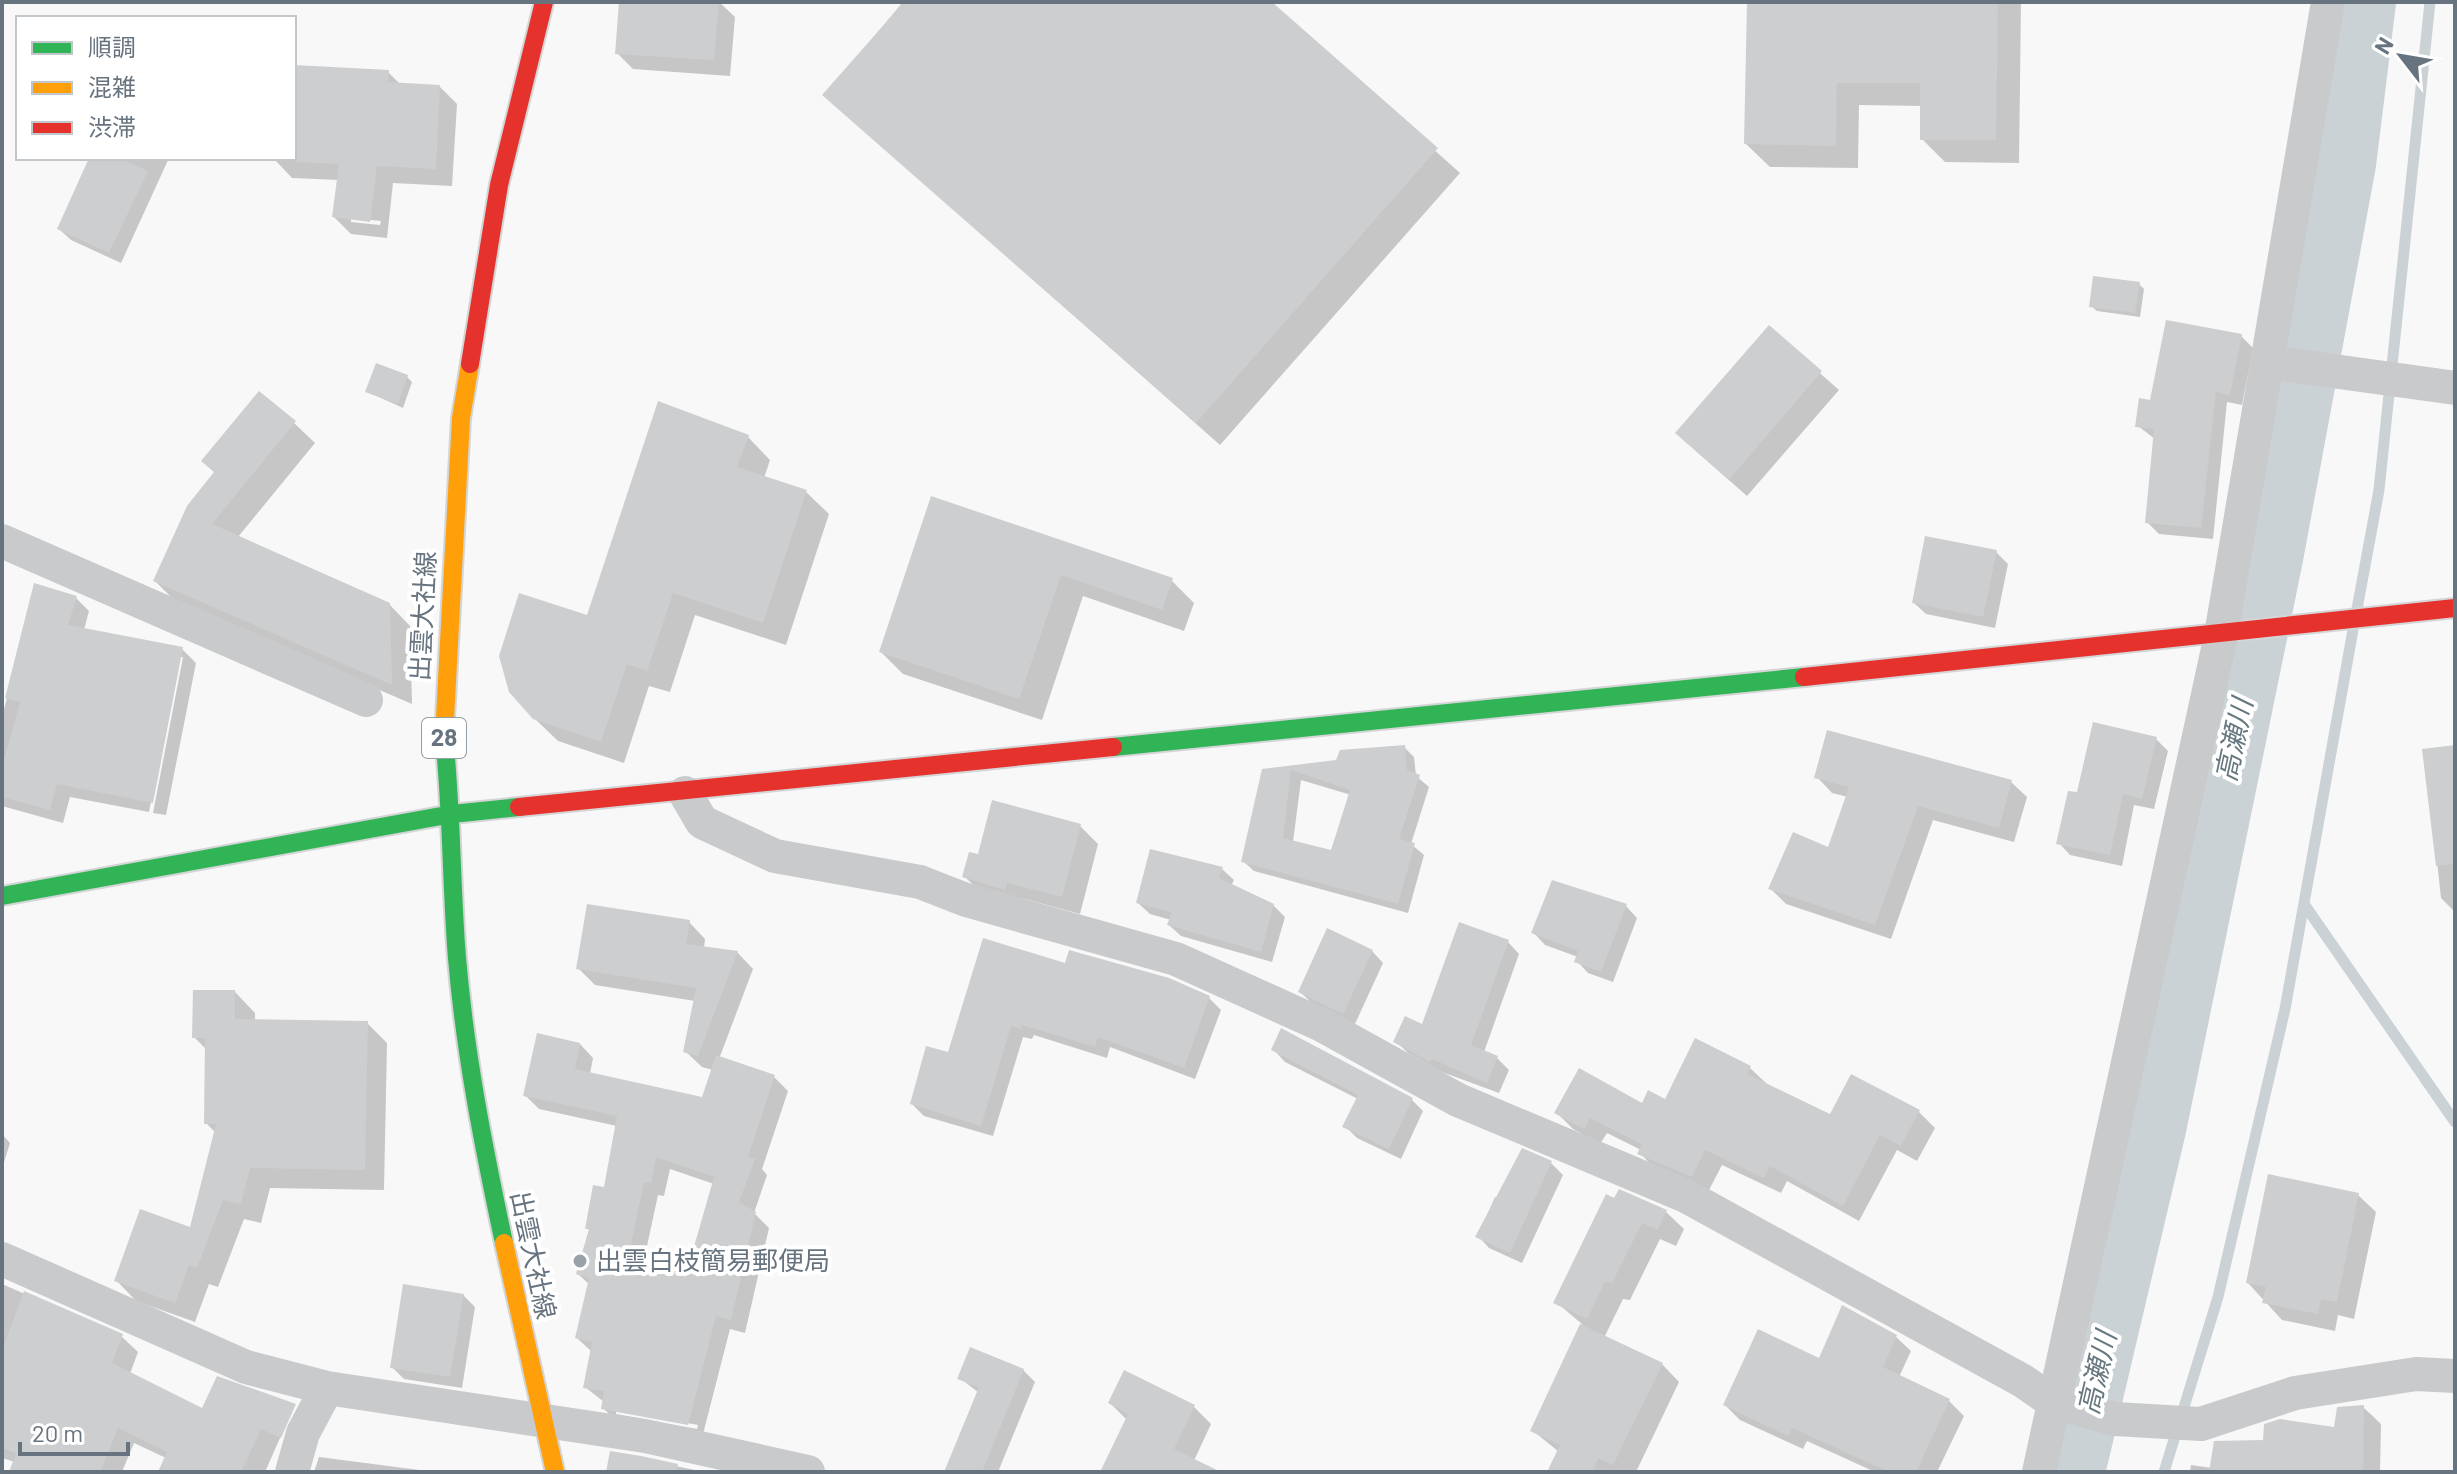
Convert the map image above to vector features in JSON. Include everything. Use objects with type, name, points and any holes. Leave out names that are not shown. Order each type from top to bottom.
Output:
[{"type":"street","name":"出雲大社線","points":[[544,2],[499,185],[461,418],[443,726],[452,814],[457,958],[477,1119],[555,1472]]},
{"type":"street","points":[[2039,1472],[2221,635],[2328,2]]},
{"type":"street","points":[[2268,362],[2455,388]]},
{"type":"street","points":[[3,546],[366,700]]},
{"type":"street","points":[[2,896],[452,814],[685,793],[2221,635],[2455,608]]},
{"type":"street","points":[[685,793],[702,822],[775,856],[920,882],[966,900],[1176,959],[1322,1025],[1458,1100],[1686,1196],[2023,1381],[2053,1402],[2115,1419],[2201,1424],[2295,1393],[2416,1374],[2455,1376]]},
{"type":"street","points":[[2,1259],[246,1367],[327,1388],[645,1436],[808,1472]]},
{"type":"street","points":[[292,1472],[303,1433],[327,1388]]},
{"type":"building","points":[[619,2],[719,2],[714,60],[615,54]]},
{"type":"building","points":[[904,2],[1272,2],[1438,148],[1196,423],[822,95]]},
{"type":"building","points":[[1747,2],[1998,2],[1996,140],[1920,140],[1920,83],[1837,83],[1836,146],[1744,144]]},
{"type":"building","points":[[296,65],[389,70],[388,82],[440,85],[436,169],[377,166],[370,222],[332,217],[339,164],[294,162]]},
{"type":"building","points":[[88,160],[124,160],[148,171],[109,253],[57,229]]},
{"type":"building","points":[[2093,276],[2140,282],[2135,313],[2089,307]]},
{"type":"building","points":[[2166,320],[2242,334],[2230,395],[2216,392],[2201,528],[2145,523],[2154,429],[2135,427],[2139,398],[2150,400]]},
{"type":"building","points":[[1769,325],[1822,371],[1729,480],[1675,433]]},
{"type":"building","points":[[376,363],[408,375],[398,404],[365,392]]},
{"type":"building","points":[[259,391],[296,421],[212,524],[390,603],[392,685],[153,581],[187,506],[214,472],[201,461]]},
{"type":"building","points":[[658,401],[749,435],[737,467],[807,490],[763,623],[673,593],[647,671],[627,664],[601,742],[533,719],[509,692],[499,656],[519,593],[587,615]]},
{"type":"building","points":[[931,496],[1173,578],[1162,610],[1061,575],[1019,699],[879,652]]},
{"type":"building","points":[[1925,536],[1997,550],[1983,617],[1912,603]]},
{"type":"building","points":[[34,583],[77,596],[68,625],[183,647],[153,803],[57,784],[50,810],[2,797],[2,767],[20,702],[5,698]]},
{"type":"building","points":[[2093,722],[2157,737],[2142,799],[2123,794],[2110,855],[2056,844],[2068,791],[2077,792]]},
{"type":"building","points":[[1827,730],[2012,780],[1999,828],[1918,806],[1875,925],[1768,889],[1793,832],[1828,847],[1849,787],[1814,778]]},
{"type":"building","points":[[1405,745],[1407,770],[1420,775],[1399,839],[1415,843],[1398,904],[1241,862],[1262,769],[1336,760],[1340,750]],"holes":[[[1291,770],[1350,790],[1331,850],[1283,838]]]},
{"type":"building","points":[[2455,745],[2455,864],[2436,866],[2422,749]]},
{"type":"building","points":[[992,800],[1081,824],[1062,897],[1007,883],[1005,890],[962,877],[969,852],[978,854]]},
{"type":"building","points":[[1150,849],[1223,867],[1219,878],[1274,904],[1261,952],[1167,925],[1172,912],[1136,903]]},
{"type":"building","points":[[1552,880],[1627,904],[1601,972],[1574,962],[1578,951],[1531,933]]},
{"type":"building","points":[[587,904],[690,920],[686,944],[738,951],[698,1056],[683,1052],[696,988],[576,969]]},
{"type":"building","points":[[1459,922],[1509,940],[1471,1045],[1498,1056],[1487,1083],[1432,1059],[1430,1062],[1393,1042],[1405,1016],[1422,1024]]},
{"type":"building","points":[[1327,928],[1373,950],[1343,1014],[1298,992]]},
{"type":"building","points":[[983,938],[1065,963],[1069,950],[1169,978],[1210,996],[1184,1068],[1098,1037],[1095,1047],[1022,1025],[1021,1029],[1011,1026],[981,1126],[910,1104],[926,1046],[948,1052]]},
{"type":"building","points":[[193,990],[235,990],[235,1019],[368,1021],[365,1170],[250,1168],[241,1204],[223,1200],[197,1268],[189,1265],[175,1303],[114,1281],[140,1209],[190,1227],[216,1124],[204,1124],[205,1038],[192,1038]]},
{"type":"building","points":[[1281,1028],[1413,1098],[1389,1149],[1342,1127],[1358,1095],[1271,1050]]},
{"type":"building","points":[[537,1033],[580,1043],[575,1069],[702,1097],[716,1055],[775,1075],[748,1157],[755,1159],[739,1202],[756,1212],[731,1320],[716,1316],[688,1425],[601,1409],[604,1391],[583,1388],[592,1342],[575,1338],[589,1278],[576,1274],[589,1229],[585,1229],[593,1185],[604,1187],[617,1116],[523,1096]],"holes":[[[656,1157],[714,1177],[687,1271],[629,1254],[644,1182],[651,1183]]]},
{"type":"building","points":[[1695,1038],[1751,1066],[1747,1074],[1830,1114],[1851,1074],[1920,1110],[1901,1146],[1880,1135],[1843,1206],[1770,1166],[1764,1178],[1705,1150],[1692,1177],[1637,1154],[1642,1144],[1590,1118],[1584,1129],[1554,1113],[1579,1068],[1642,1103],[1648,1090],[1665,1099]]},
{"type":"building","points":[[1522,1148],[1552,1161],[1510,1253],[1475,1237]]},
{"type":"building","points":[[2268,1174],[2359,1193],[2337,1302],[2321,1299],[2318,1314],[2262,1303],[2266,1287],[2246,1283]]},
{"type":"building","points":[[1619,1189],[1667,1210],[1658,1230],[1642,1223],[1612,1283],[1605,1282],[1587,1319],[1553,1303],[1606,1194],[1614,1198]]},
{"type":"building","points":[[403,1284],[464,1294],[450,1377],[390,1368]]},
{"type":"building","points":[[24,1291],[123,1334],[112,1363],[202,1408],[217,1376],[296,1404],[281,1438],[261,1429],[241,1472],[158,1472],[167,1452],[118,1428],[100,1472],[9,1472],[16,1453],[2,1448],[2,1350]]},
{"type":"building","points":[[1842,1305],[1897,1335],[1883,1367],[1950,1399],[1916,1472],[1889,1472],[1792,1428],[1788,1436],[1723,1405],[1758,1329],[1819,1358]]},
{"type":"building","points":[[1580,1324],[1663,1363],[1613,1465],[1598,1458],[1592,1472],[1547,1472],[1560,1445],[1530,1431]]},
{"type":"building","points":[[970,1347],[1024,1369],[982,1472],[944,1472],[979,1387],[957,1379]]},
{"type":"building","points":[[1124,1370],[1195,1405],[1174,1449],[1221,1472],[1100,1472],[1128,1414],[1108,1403]]},
{"type":"building","points":[[2364,1405],[2363,1470],[2209,1472],[2214,1441],[2263,1440],[2264,1424],[2280,1419],[2334,1427],[2337,1407]]},
{"type":"building","points":[[610,1451],[678,1464],[676,1472],[606,1472]]},
{"type":"waterway","name":"高瀬川","points":[[2073,1472],[2154,1129],[2271,558],[2344,164],[2364,2]]},
{"type":"waterway","points":[[2357,609],[2379,490],[2430,2]]},
{"type":"waterway","points":[[2164,1472],[2218,1297],[2285,1009],[2353,630]]},
{"type":"waterway","points":[[2304,904],[2455,1122]]},
{"type":"traffic: fast","points":[[1113,747],[1804,677]]},
{"type":"traffic: fast","points":[[444,737],[460,994],[476,1101],[504,1243]]},
{"type":"traffic: fast","points":[[2,896],[452,814],[519,807]]},
{"type":"traffic: slow","points":[[444,737],[461,418],[470,364]]},
{"type":"traffic: slow","points":[[504,1243],[555,1472]]},
{"type":"traffic: jam","points":[[470,364],[499,185],[544,2]]},
{"type":"traffic: jam","points":[[1804,677],[2455,608]]},
{"type":"traffic: jam","points":[[519,807],[1113,747]]},
{"type":"place","name":"出雲白枝簡易郵便局","points":[[580,1261]]}]
